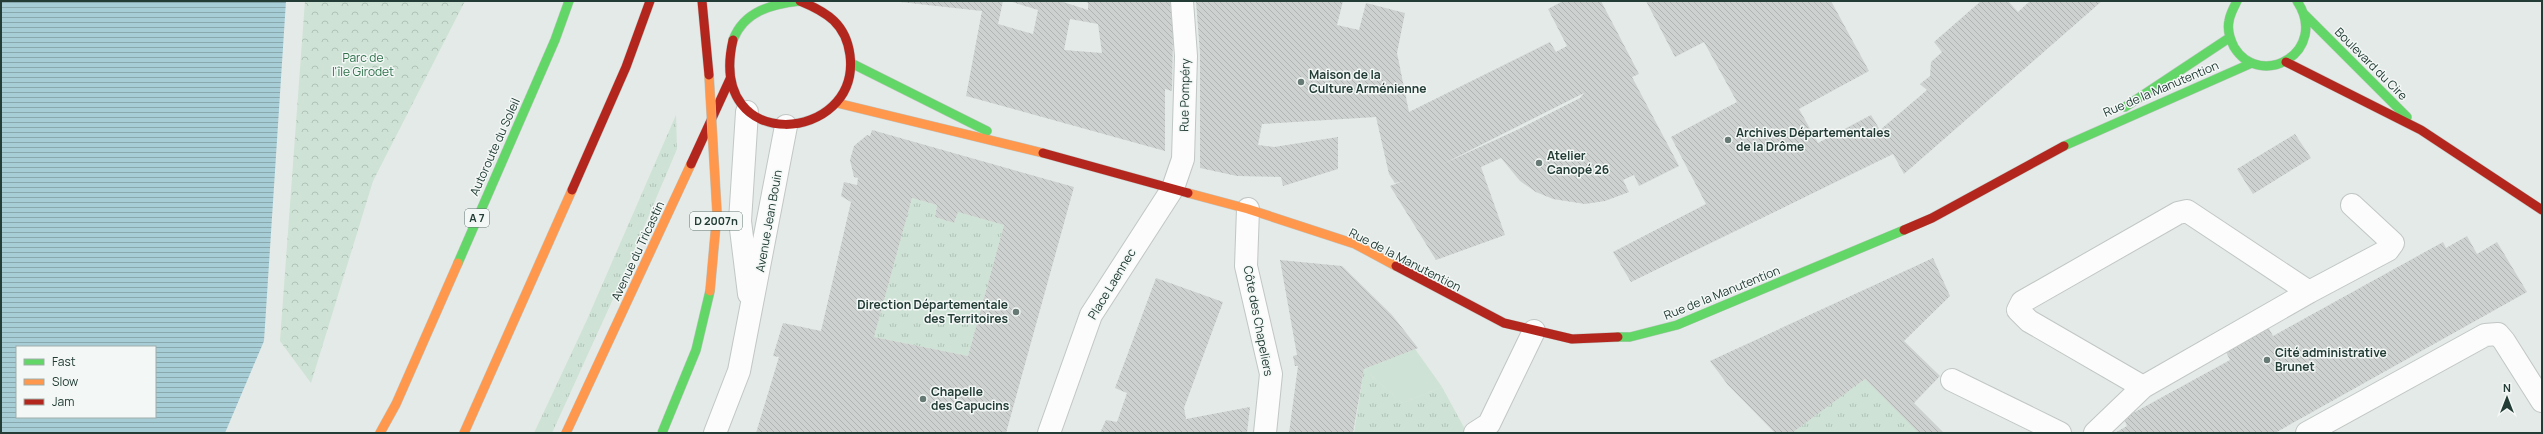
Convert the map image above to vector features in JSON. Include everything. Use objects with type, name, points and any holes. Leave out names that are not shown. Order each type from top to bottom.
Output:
[{"type":"main road","name":"Autoroute du Soleil","points":[[380,433],[396,404],[555,40],[569,1]]},
{"type":"main road","points":[[464,433],[626,67],[650,1]]},
{"type":"main road","name":"D 2007n","points":[[662,433],[700,337],[716,255],[717,178],[702,1]]},
{"type":"main road","points":[[780,1],[800,1],[817,7],[834,20],[848,42],[851,63],[847,84],[837,103],[826,112],[807,122],[786,126],[757,119],[747,112],[736,99],[730,79],[728,58],[737,32],[743,22],[759,9],[780,1]]},
{"type":"main road","points":[[2237,1],[2230,12],[2227,25],[2229,38],[2234,49],[2252,63],[2263,66],[2286,62],[2293,56],[2304,41],[2306,32],[2304,14],[2297,1]]},
{"type":"main road","points":[[834,7],[834,20]]},
{"type":"main road","name":"Boulevard du Cire","points":[[2304,14],[2420,130]]},
{"type":"main road","name":"Rue de la Manutention","points":[[2081,137],[2229,38]]},
{"type":"main road","name":"Boulevard du Cire","points":[[2286,62],[2420,130],[2542,210]]},
{"type":"main road","points":[[851,63],[1014,145]]},
{"type":"main road","name":"Rue de la Manutention","points":[[1014,145],[1248,209],[1354,244],[1504,324],[1572,339],[1622,338],[1677,325],[1932,218],[2081,137],[2252,63]]},
{"type":"main road","name":"Avenue du Tricastin","points":[[566,433],[730,79]]},
{"type":"main road","points":[[837,103],[1014,145]]},
{"type":"street","name":"Rue Pompéry","points":[[1173,188],[1183,159],[1186,56],[1182,1]]},
{"type":"street","name":"Avenue Jean Bouin","points":[[747,112],[740,221],[751,316]]},
{"type":"street","name":"Avenue Jean Bouin","points":[[715,433],[739,371],[751,316],[786,126]]},
{"type":"street","name":"Place Laennec","points":[[1049,433],[1064,395],[1091,315],[1173,188]]},
{"type":"street","points":[[2095,433],[2143,387],[2309,292],[2388,250],[2393,243],[2352,204]]},
{"type":"street","name":"Côte des Chapeliers","points":[[1248,209],[1246,266],[1271,374],[1265,433]]},
{"type":"street","points":[[2143,387],[2029,322],[2018,310],[2022,302],[2178,212],[2187,211],[2309,292]]},
{"type":"street","points":[[1475,433],[1490,424],[1534,331]]},
{"type":"street","points":[[2307,433],[2485,335],[2498,334],[2542,401]]},
{"type":"street","points":[[1952,380],[2060,433]]},
{"type":"green space","name":"Parc de l'île Girodet","points":[[305,1],[465,1],[373,181],[311,383],[280,341]]},
{"type":"green space","points":[[676,115],[677,149],[618,288],[552,433],[534,433],[586,322]]},
{"type":"green space","points":[[912,198],[937,205],[935,217],[954,223],[958,212],[1004,225],[968,356],[874,337]]},
{"type":"green space","points":[[1415,349],[1442,387],[1402,403],[1364,369]]},
{"type":"green space","points":[[1364,369],[1402,403],[1442,387],[1467,433],[1354,433]]},
{"type":"green space","points":[[1865,379],[1920,433],[1792,433]]},
{"type":"water","points":[[1,1],[286,1],[264,341],[225,433],[1,433]]},
{"type":"building","points":[[891,1],[1003,1],[998,24],[1033,34],[1038,10],[1009,1],[1060,1],[1088,10],[1088,3],[1085,1],[1170,1],[1173,34],[1172,91],[1165,89],[1165,151],[966,96],[982,11]],"holes":[[[1070,19],[1098,24],[1102,53],[1064,50]]]},
{"type":"building","points":[[1196,1],[1343,1],[1337,25],[1359,30],[1366,3],[1405,13],[1397,53],[1409,112],[1550,42],[1556,52],[1567,46],[1548,9],[1563,1],[1601,1],[1639,74],[1632,77],[1679,166],[1639,186],[1634,175],[1623,180],[1629,192],[1605,201],[1585,204],[1553,199],[1536,192],[1520,181],[1501,158],[1481,167],[1505,235],[1436,260],[1390,186],[1403,181],[1395,183],[1389,174],[1376,117],[1262,124],[1258,145],[1274,147],[1338,137],[1338,169],[1283,186],[1281,177],[1237,176],[1200,168],[1200,53]],"holes":[[[1584,93],[1580,98],[1519,129],[1443,164]]]},
{"type":"building","name":"Archives Départementales de la Drôme","points":[[1646,1],[1831,1],[1869,71],[1799,109],[1818,143],[1871,115],[1880,130],[1927,90],[1920,84],[1930,76],[1931,62],[1942,52],[1934,42],[1981,1],[2008,1],[2018,12],[2030,1],[2102,1],[1904,174],[1893,154],[1631,282],[1613,252],[1706,204],[1671,137],[1737,102],[1704,42],[1675,57]]},
{"type":"building","points":[[872,130],[1074,187],[1006,433],[756,433],[779,357],[773,356],[783,323],[821,331],[851,202],[841,196],[844,182],[857,185],[858,178],[854,177],[850,160],[854,146],[867,135],[870,136]],"holes":[[[912,198],[937,205],[935,217],[954,223],[958,212],[1004,225],[968,356],[874,337]]]},
{"type":"building","points":[[2295,134],[2311,158],[2253,194],[2237,169]]},
{"type":"building","points":[[2467,236],[2477,254],[2497,242],[2527,292],[2275,433],[2115,433],[2127,426],[2124,418],[2230,360],[2225,350],[2267,325],[2273,336],[2443,242],[2446,248]]},
{"type":"building","points":[[1933,258],[1950,296],[1904,341],[1940,376],[1914,403],[1944,433],[1919,433],[1865,379],[1792,433],[1775,433],[1728,385],[1710,361]]},
{"type":"building","points":[[1280,260],[1342,266],[1392,315],[1418,348],[1364,369],[1353,433],[1289,433],[1298,366],[1295,366],[1293,356],[1297,355]]},
{"type":"building","points":[[1156,278],[1223,302],[1184,408],[1186,419],[1250,407],[1247,433],[1100,433],[1106,420],[1117,422],[1127,393],[1115,388]]},
{"type":"traffic: fast","points":[[458,263],[555,40],[569,1]]},
{"type":"traffic: fast","points":[[733,40],[744,22],[760,11],[779,4],[800,1]]},
{"type":"traffic: fast","points":[[2237,1],[2231,13],[2228,24],[2231,41],[2234,47],[2246,60],[2260,65],[2274,65],[2288,59],[2299,49],[2305,35],[2305,19],[2297,1]]},
{"type":"traffic: fast","points":[[2304,14],[2407,117]]},
{"type":"traffic: fast","points":[[2125,107],[2229,38]]},
{"type":"traffic: fast","points":[[851,63],[987,131]]},
{"type":"traffic: fast","points":[[2064,146],[2252,63]]},
{"type":"traffic: fast","points":[[1618,337],[1630,337],[1677,325],[1904,230]]},
{"type":"traffic: fast","points":[[662,433],[696,350],[710,291]]},
{"type":"traffic: slow","points":[[709,75],[717,213],[710,291]]},
{"type":"traffic: slow","points":[[837,103],[1043,153]]},
{"type":"traffic: slow","points":[[566,433],[691,164]]},
{"type":"traffic: slow","points":[[464,433],[572,190]]},
{"type":"traffic: slow","points":[[1188,193],[1248,209],[1355,244],[1396,266]]},
{"type":"traffic: slow","points":[[380,433],[396,404],[458,263]]},
{"type":"traffic: jam","points":[[572,190],[626,67],[650,1]]},
{"type":"traffic: jam","points":[[702,1],[709,75]]},
{"type":"traffic: jam","points":[[733,40],[731,78],[741,104],[761,119],[786,124],[811,120],[833,106],[847,84],[850,55],[848,44],[844,35],[834,20],[819,10],[800,1]]},
{"type":"traffic: jam","points":[[2286,62],[2421,130],[2542,210]]},
{"type":"traffic: jam","points":[[691,164],[730,79]]},
{"type":"traffic: jam","points":[[1904,230],[1932,218],[2064,146]]},
{"type":"traffic: jam","points":[[1043,153],[1188,193]]},
{"type":"traffic: jam","points":[[1396,266],[1504,323],[1572,339],[1618,337]]},
{"type":"place","name":"Maison de la Culture Arménienne","points":[[1301,82]]},
{"type":"place","name":"Archives Départementales de la Drôme","points":[[1728,140]]},
{"type":"place","name":"Atelier Canopé 26","points":[[1539,163]]},
{"type":"place","name":"Direction Départementale des Territoires","points":[[1016,312]]},
{"type":"place","name":"Cité administrative Brunet","points":[[2267,360]]},
{"type":"place","name":"Chapelle des Capucins","points":[[923,399]]}]
